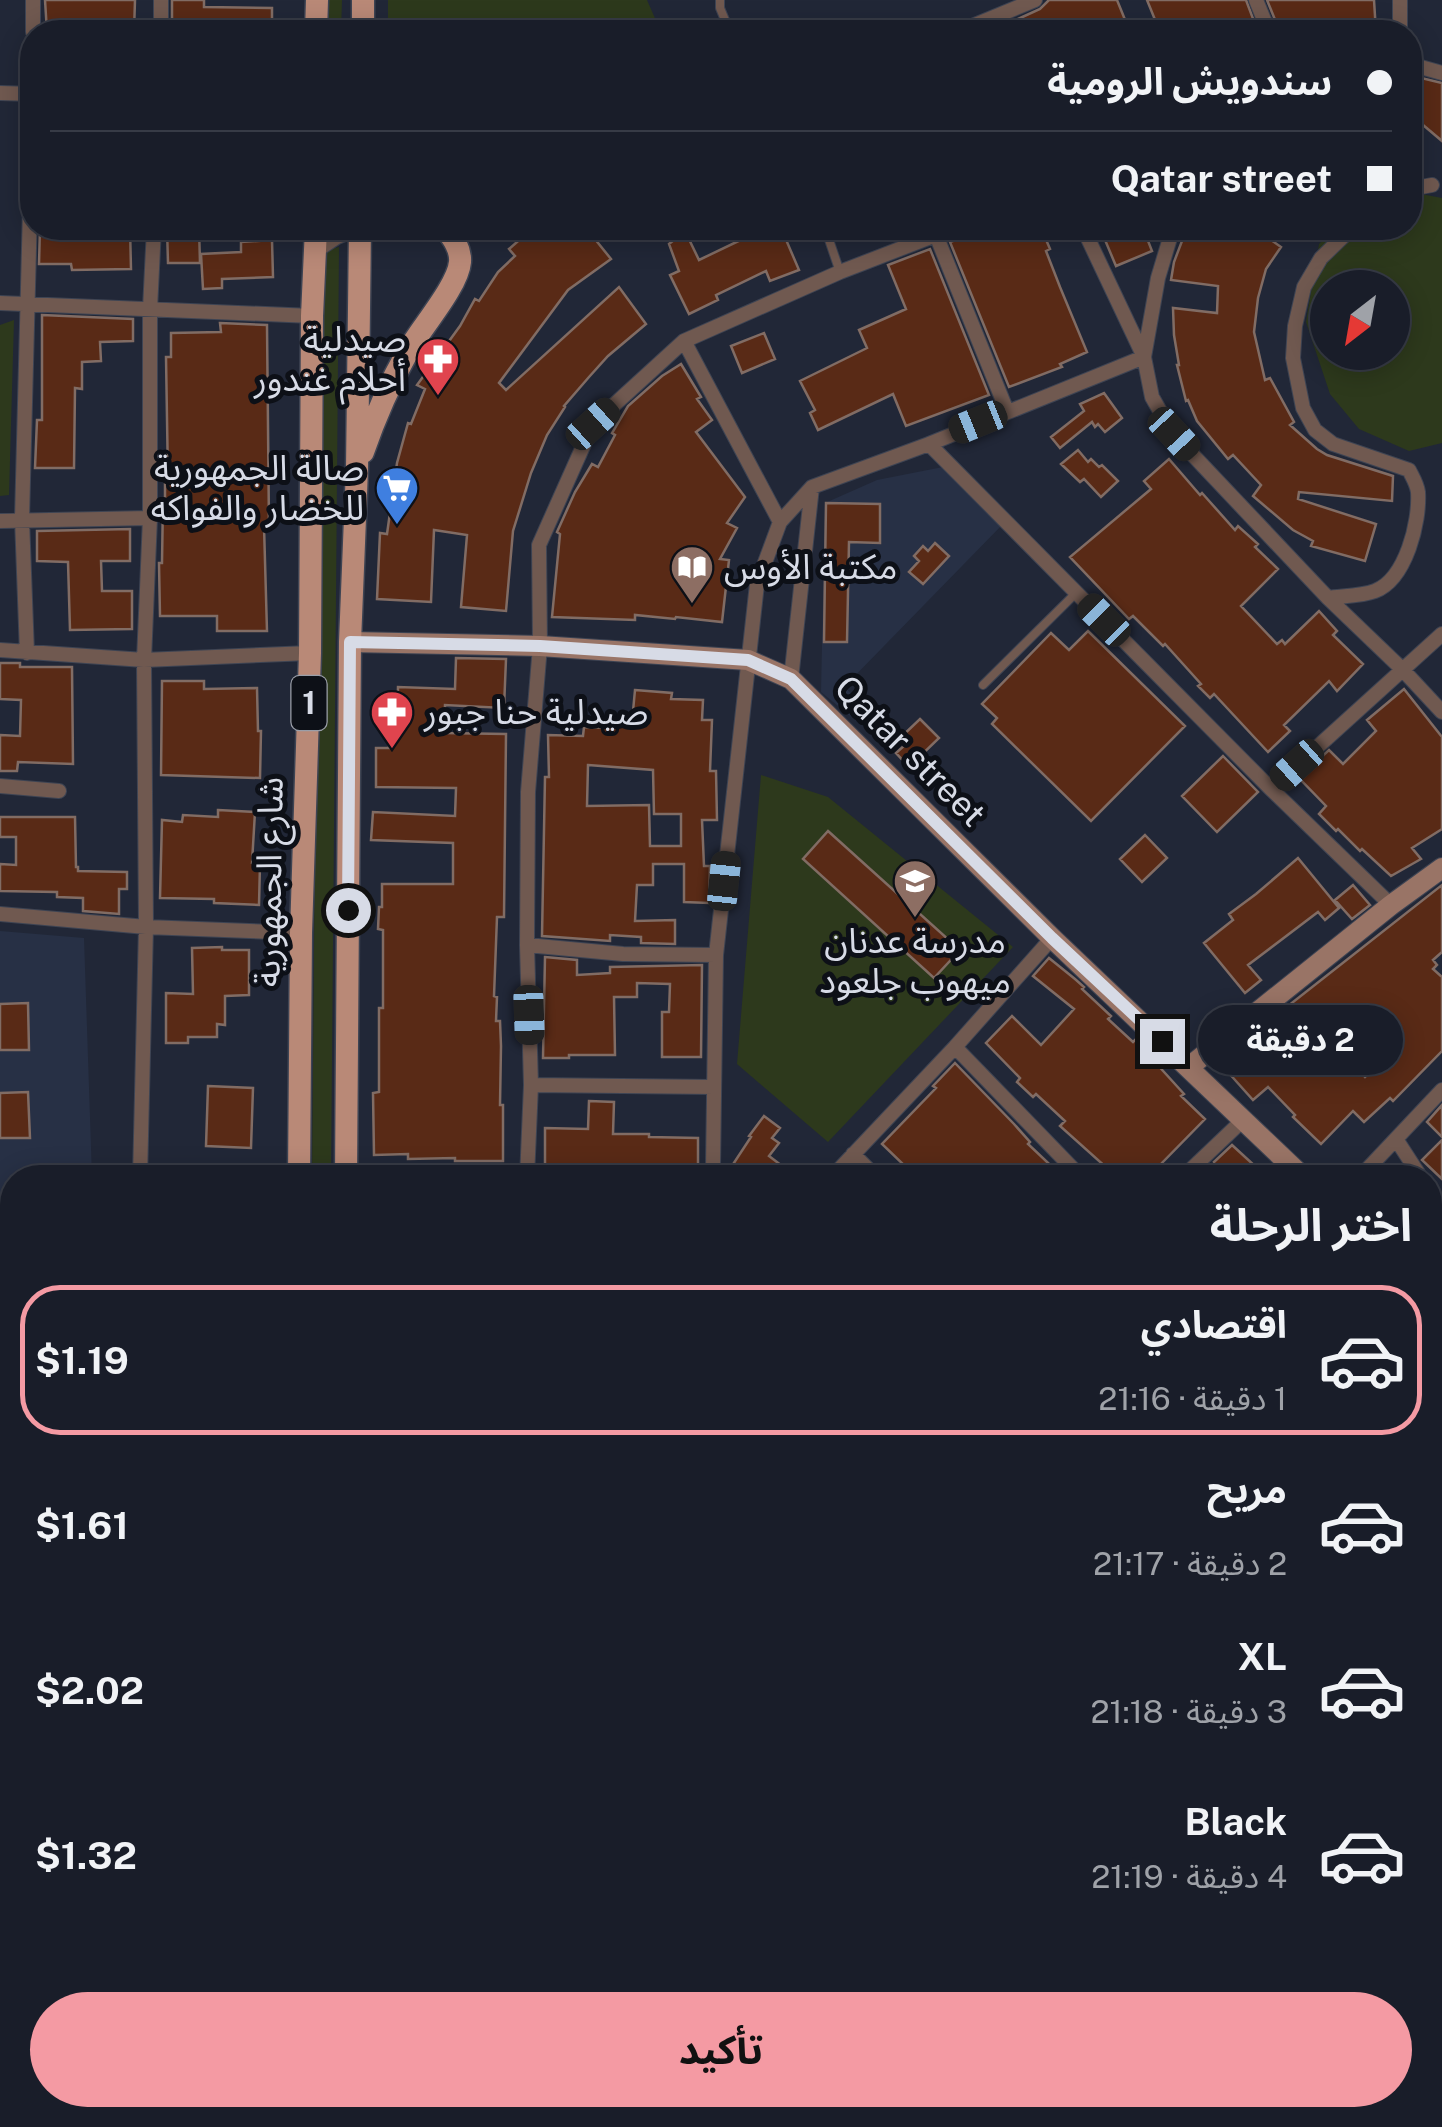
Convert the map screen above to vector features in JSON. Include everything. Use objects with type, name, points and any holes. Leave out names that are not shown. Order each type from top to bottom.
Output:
[{"type":"main road","name":"شارع الجمهورية","points":[[299,1165],[316,240]]},
{"type":"main road","name":"1","points":[[346,1165],[350,642],[360,240]]},
{"type":"main road","points":[[357,469],[394,379],[456,277],[460,260],[456,240]]},
{"type":"street","points":[[987,20],[1035,0]]},
{"type":"street","points":[[1422,187],[1432,185]]},
{"type":"street","points":[[27,652],[22,519],[30,240]]},
{"type":"street","points":[[140,1165],[146,927],[144,660],[153,240]]},
{"type":"street","points":[[528,1165],[531,1085],[528,792],[540,646],[539,545],[593,424],[684,341],[923,240]]},
{"type":"street","points":[[938,240],[1007,411]]},
{"type":"street","points":[[1089,240],[1144,357],[1152,397],[1174,434],[1442,712]]},
{"type":"street","points":[[1144,357],[1158,278],[1170,240]]},
{"type":"street","points":[[1328,598],[1374,592],[1391,581],[1406,556],[1417,522],[1418,488],[1409,470],[1333,444],[1314,430],[1303,408],[1293,358],[1295,326],[1304,287],[1322,258],[1340,240]]},
{"type":"street","points":[[0,303],[312,316]]},
{"type":"street","points":[[684,341],[780,522]]},
{"type":"street","points":[[713,1165],[716,954],[757,584],[780,522],[812,486],[929,444],[1144,357]]},
{"type":"street","points":[[929,444],[1391,905]]},
{"type":"street","points":[[791,679],[812,486]]},
{"type":"street","points":[[0,521],[150,518]]},
{"type":"street","points":[[1271,789],[1442,634]]},
{"type":"street","name":"Qatar street","points":[[350,642],[540,646],[748,660],[791,679],[1052,938],[1291,1165]]},
{"type":"street","points":[[0,650],[144,660],[310,654]]},
{"type":"street","points":[[0,786],[59,791]]},
{"type":"street","points":[[1189,1067],[1442,868]]},
{"type":"street","points":[[0,914],[146,927],[301,933]]},
{"type":"street","points":[[842,1165],[1052,938]]},
{"type":"street","points":[[527,945],[624,954],[716,954]]},
{"type":"street","points":[[955,1046],[1069,1165]]},
{"type":"street","points":[[531,1085],[714,1087]]},
{"type":"street","points":[[1372,1165],[1442,1090]]},
{"type":"street","points":[[1196,1165],[1244,1119]]},
{"type":"street","points":[[1396,1140],[1413,1165]]},
{"type":"street","points":[[852,1154],[863,1165]]},
{"type":"lane","points":[[828,240],[840,272]]},
{"type":"lane","points":[[984,685],[1076,592]]},
{"type":"shaded area","points":[[943,467],[1002,525],[844,687],[871,711],[860,724],[821,692],[825,503],[877,480]]},
{"type":"shaded area","points":[[0,931],[84,938],[92,1165],[0,1165]]},
{"type":"green space","points":[[325,0],[342,0],[341,20],[324,20]]},
{"type":"green space","points":[[388,0],[647,0],[656,20],[388,20]]},
{"type":"green space","points":[[1422,194],[1442,198],[1442,443],[1409,451],[1359,429],[1330,394],[1322,370],[1410,370],[1410,270],[1315,270],[1323,240],[1422,240]]},
{"type":"green space","points":[[339,247],[331,1165],[312,1165],[320,259],[327,250]]},
{"type":"green space","points":[[1310,298],[1310,334],[1306,322]]},
{"type":"green space","points":[[14,320],[9,495],[0,496],[0,325]]},
{"type":"green space","points":[[761,775],[828,797],[1013,947],[828,1142],[737,1064]]},
{"type":"building","points":[[45,0],[135,0],[134,20],[46,20]]},
{"type":"building","points":[[172,0],[204,0],[204,7],[272,8],[272,20],[172,20]]},
{"type":"building","points":[[1049,0],[1117,0],[1125,20],[1018,20]]},
{"type":"building","points":[[1147,0],[1246,0],[1254,20],[1155,20]]},
{"type":"building","points":[[1267,0],[1374,0],[1375,20],[1275,20]]},
{"type":"building","points":[[1422,78],[1442,83],[1442,141],[1422,124]]},
{"type":"building","points":[[40,240],[130,240],[131,269],[72,270],[71,264],[39,264]]},
{"type":"building","points":[[167,240],[199,240],[200,263],[168,263]]},
{"type":"building","points":[[272,240],[273,277],[222,279],[222,288],[203,289],[201,254],[241,252],[241,242]]},
{"type":"building","points":[[519,240],[596,240],[611,259],[568,290],[499,383],[506,390],[619,287],[646,324],[589,377],[564,406],[547,435],[513,531],[506,611],[461,607],[467,535],[434,530],[431,602],[377,599],[380,533],[387,534],[397,463],[408,423],[411,424],[425,389],[417,385],[475,299],[479,301],[498,272],[515,256],[509,249]]},
{"type":"building","points":[[689,240],[699,260],[741,240],[786,240],[799,270],[770,281],[766,271],[716,295],[718,300],[689,314],[670,275],[679,271],[669,244]]},
{"type":"building","points":[[1046,240],[1050,249],[1046,251],[1087,352],[1060,364],[1062,367],[1009,387],[950,242]]},
{"type":"building","points":[[1105,240],[1148,240],[1152,251],[1116,266]]},
{"type":"building","points":[[1182,240],[1271,240],[1281,247],[1266,269],[1258,298],[1254,332],[1265,380],[1270,378],[1294,422],[1290,425],[1317,449],[1393,476],[1392,501],[1299,492],[1298,499],[1376,524],[1365,561],[1311,546],[1313,541],[1293,530],[1253,496],[1261,485],[1233,455],[1228,459],[1197,421],[1186,401],[1177,365],[1173,308],[1217,313],[1218,286],[1171,280]]},
{"type":"building","points":[[930,249],[989,395],[906,426],[893,394],[818,430],[810,413],[815,410],[800,381],[867,348],[859,330],[906,309],[888,265]]},
{"type":"building","points":[[42,315],[133,319],[133,341],[100,342],[101,361],[82,362],[82,389],[75,388],[74,468],[35,468],[37,420],[42,420]]},
{"type":"building","points":[[220,323],[267,325],[267,631],[217,631],[217,616],[160,616],[159,563],[168,479],[166,357],[171,357],[171,333],[221,332]]},
{"type":"building","points":[[764,333],[775,359],[742,373],[731,346]]},
{"type":"building","points":[[681,364],[712,420],[696,432],[745,497],[727,523],[737,528],[720,559],[729,560],[722,622],[635,615],[635,620],[552,617],[560,534],[557,532],[575,492],[592,464],[598,467],[628,406]]},
{"type":"building","points":[[1104,393],[1122,418],[1105,432],[1092,422],[1060,448],[1051,437],[1084,411],[1080,404]]},
{"type":"building","points":[[1078,450],[1088,462],[1091,459],[1099,467],[1102,465],[1118,481],[1101,497],[1084,479],[1080,482],[1061,464]]},
{"type":"building","points":[[1169,459],[1235,530],[1238,526],[1258,544],[1255,547],[1278,569],[1241,606],[1277,644],[1282,640],[1285,644],[1319,611],[1337,631],[1333,635],[1363,664],[1337,691],[1329,681],[1284,725],[1290,731],[1268,752],[1214,694],[1210,698],[1198,686],[1201,684],[1165,644],[1133,616],[1129,619],[1070,557],[1151,489],[1144,481]]},
{"type":"building","points":[[826,503],[880,504],[880,543],[849,542],[847,642],[824,642]]},
{"type":"building","points":[[130,529],[130,561],[101,561],[102,591],[132,591],[132,629],[70,630],[68,562],[37,561],[37,531]]},
{"type":"building","points":[[935,543],[949,556],[923,584],[909,572],[919,561],[914,556],[923,546],[928,551]]},
{"type":"building","points":[[1088,631],[1185,726],[1091,821],[992,724],[997,718],[982,704],[1051,633],[1069,650]]},
{"type":"building","points":[[456,658],[506,659],[504,708],[445,705],[444,733],[506,734],[504,917],[497,917],[494,996],[496,1021],[500,1021],[503,1161],[374,1155],[373,1093],[379,1092],[379,1008],[383,1008],[383,930],[378,929],[382,884],[453,884],[453,843],[371,840],[373,812],[455,816],[456,788],[376,787],[376,748],[389,748],[390,724],[397,724],[398,687],[455,689]]},
{"type":"building","points":[[0,663],[72,667],[73,764],[18,762],[17,771],[0,771],[0,735],[20,736],[21,700],[0,699]]},
{"type":"building","points":[[162,681],[204,681],[204,689],[257,688],[260,778],[161,775]]},
{"type":"building","points":[[1404,689],[1442,737],[1442,829],[1412,848],[1421,859],[1391,876],[1319,814],[1326,806],[1299,778],[1329,750],[1343,764],[1376,731],[1367,720]]},
{"type":"building","points":[[635,690],[672,693],[671,699],[703,700],[702,720],[712,720],[710,771],[716,771],[717,820],[702,820],[704,866],[710,866],[709,903],[684,902],[684,864],[653,864],[653,885],[637,885],[635,921],[675,920],[675,944],[641,943],[641,937],[610,935],[610,941],[542,936],[548,735],[583,736],[584,727],[608,728],[609,721],[632,722]],"holes":[[[588,765],[653,770],[654,814],[681,814],[681,846],[650,846],[649,805],[587,806]]]},
{"type":"building","points":[[920,719],[939,738],[909,767],[896,753],[905,745],[899,739]]},
{"type":"building","points":[[1223,756],[1258,792],[1217,832],[1182,796]]},
{"type":"building","points":[[218,810],[255,812],[252,863],[260,864],[259,905],[160,898],[162,820],[182,822],[183,815],[218,817]]},
{"type":"building","points":[[0,817],[75,817],[78,871],[127,872],[127,889],[119,889],[119,914],[83,911],[83,898],[57,897],[57,892],[0,891],[0,864],[16,865],[16,837],[0,837]]},
{"type":"building","points":[[828,831],[960,950],[934,978],[803,859]]},
{"type":"building","points":[[1145,835],[1167,858],[1142,882],[1120,859]]},
{"type":"building","points":[[1298,858],[1339,908],[1325,920],[1318,912],[1248,965],[1261,980],[1245,993],[1204,943],[1233,920],[1229,914]]},
{"type":"building","points":[[1353,885],[1370,905],[1352,919],[1335,900]]},
{"type":"building","points":[[1442,885],[1442,952],[1433,960],[1437,965],[1433,969],[1442,977],[1442,1051],[1393,1101],[1390,1098],[1364,1122],[1353,1111],[1321,1144],[1268,1087],[1253,1100],[1218,1061]],"holes":[[[1371,1020],[1396,1048],[1365,1077],[1332,1041],[1357,1022],[1361,1027]]]},
{"type":"building","points":[[192,948],[249,950],[249,995],[225,996],[225,1025],[217,1024],[217,1037],[188,1037],[188,1043],[166,1043],[166,993],[193,994]]},
{"type":"building","points":[[545,957],[577,960],[577,975],[610,973],[610,967],[702,965],[701,1057],[662,1057],[662,1012],[669,1012],[670,984],[637,983],[637,997],[614,997],[615,1055],[543,1058]]},
{"type":"building","points":[[1049,958],[1084,987],[1111,1016],[1108,1019],[1135,1040],[1205,1119],[1160,1165],[1104,1165],[1060,1126],[1065,1121],[1017,1082],[1020,1078],[986,1043],[1012,1016],[1041,1045],[1074,1009],[1033,976]]},
{"type":"building","points":[[28,1003],[29,1050],[0,1050],[0,1004]]},
{"type":"building","points":[[955,1063],[1050,1165],[904,1165],[882,1144],[936,1088],[933,1086]]},
{"type":"building","points":[[208,1086],[253,1088],[251,1148],[206,1146]]},
{"type":"building","points":[[28,1092],[30,1138],[0,1138],[0,1093]]},
{"type":"building","points":[[589,1101],[614,1102],[613,1134],[698,1138],[698,1165],[545,1165],[545,1128],[588,1129]]},
{"type":"building","points":[[1442,1105],[1442,1137],[1427,1122]]},
{"type":"building","points":[[764,1116],[780,1128],[772,1138],[779,1143],[769,1156],[781,1165],[733,1165]]},
{"type":"building","points":[[1442,1140],[1442,1165],[1427,1165],[1422,1160]]},
{"type":"building","points":[[1232,1145],[1254,1165],[1216,1165],[1214,1162]]},
{"type":"place","name":"صيدلية أحلام غندور","points":[[438,397]]},
{"type":"place","name":"صالة الجمهورية للخضار والفواكه","points":[[397,526]]},
{"type":"place","name":"مكتبة الأوس","points":[[692,605]]},
{"type":"place","name":"صيدلية حنا جبور","points":[[392,750]]},
{"type":"place","name":"مدرسة عدنان ميهوب جلعود","points":[[915,919]]},
{"type":"route","points":[[348,910],[350,642],[540,646],[748,660],[791,679],[1052,938],[1162,1041]]}]
